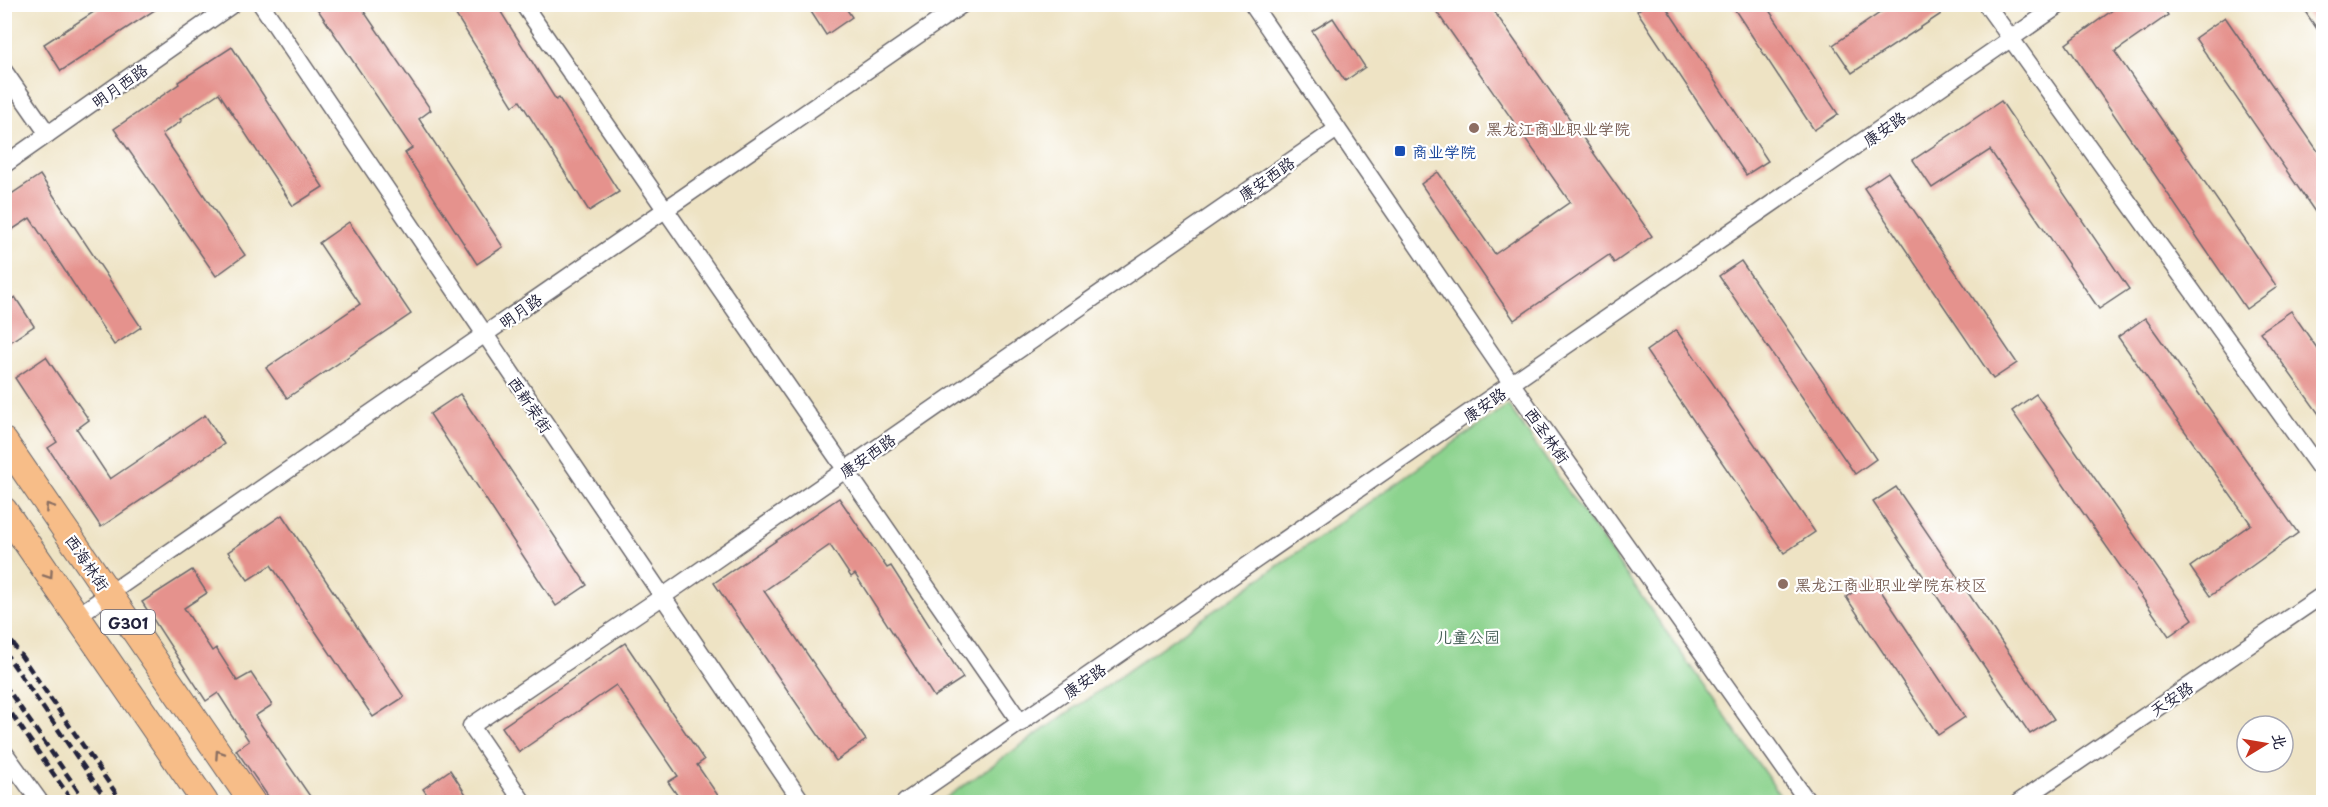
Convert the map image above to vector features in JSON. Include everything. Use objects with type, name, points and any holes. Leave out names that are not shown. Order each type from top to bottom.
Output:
[{"type":"highway","name":"西海林街","points":[[4,441],[252,802]]},
{"type":"highway","name":"G301","points":[[4,510],[205,802]]},
{"type":"street","name":"明月西路","points":[[4,165],[233,4]]},
{"type":"street","name":"西新荣街","points":[[261,4],[802,802]]},
{"type":"street","points":[[523,4],[1021,723]]},
{"type":"street","name":"明月路","points":[[77,616],[963,4]]},
{"type":"street","name":"西圣林街","points":[[1252,4],[1512,384],[1808,802]]},
{"type":"street","points":[[1986,4],[2010,41],[2324,474]]},
{"type":"street","name":"康安路","points":[[905,802],[2061,4]]},
{"type":"street","points":[[4,71],[48,134]]},
{"type":"street","name":"康安西路","points":[[523,802],[471,726],[662,597],[1337,129]]},
{"type":"street","name":"天安路","points":[[2019,802],[2324,594]]},
{"type":"street","points":[[4,752],[39,802]]},
{"type":"green space","name":"儿童公园","points":[[1508,405],[1785,802],[940,802]]},
{"type":"building","points":[[106,4],[164,4],[61,71],[44,44]]},
{"type":"building","points":[[314,4],[359,4],[431,110],[419,119],[503,247],[477,264],[405,153],[412,148]]},
{"type":"building","points":[[449,4],[496,4],[556,100],[559,98],[619,192],[589,211],[520,101],[513,106]]},
{"type":"building","points":[[806,4],[843,4],[852,17],[826,35]]},
{"type":"building","points":[[1431,4],[1489,4],[1652,236],[1614,263],[1609,255],[1514,320],[1421,184],[1438,172],[1495,254],[1570,202]]},
{"type":"building","points":[[1647,4],[1664,4],[1768,161],[1746,175],[1637,11]]},
{"type":"building","points":[[1731,4],[1765,4],[1838,114],[1814,130]]},
{"type":"building","points":[[1893,4],[1934,4],[1941,14],[1852,73],[1833,45]]},
{"type":"building","points":[[2121,4],[2161,4],[2168,15],[2115,52],[2277,287],[2246,309],[2066,44]]},
{"type":"building","points":[[2318,4],[2324,4],[2324,39],[2306,13]]},
{"type":"building","points":[[2225,17],[2324,160],[2324,225],[2195,38]]},
{"type":"building","points":[[1333,18],[1365,67],[1345,81],[1312,31]]},
{"type":"building","points":[[232,47],[323,187],[293,206],[219,93],[180,119],[182,121],[162,134],[245,255],[216,276],[114,129],[179,84],[178,82]]},
{"type":"building","points":[[2001,101],[2129,289],[2099,309],[1990,150],[1932,188],[1913,160]]},
{"type":"building","points":[[1888,172],[2017,363],[1993,379],[1864,188]]},
{"type":"building","points":[[40,175],[141,327],[114,345],[30,218],[4,235],[4,199]]},
{"type":"building","points":[[349,222],[411,314],[287,398],[266,368],[360,304],[319,243]]},
{"type":"building","points":[[1741,261],[1876,459],[1855,474],[1719,276]]},
{"type":"building","points":[[15,297],[34,326],[4,346],[4,304]]},
{"type":"building","points":[[2291,311],[2324,358],[2324,421],[2260,332]]},
{"type":"building","points":[[2145,318],[2298,533],[2210,596],[2190,567],[2251,524],[2118,337]]},
{"type":"building","points":[[1676,330],[1815,532],[1784,553],[1646,351]]},
{"type":"building","points":[[46,357],[89,420],[77,429],[110,479],[205,415],[224,444],[101,527],[48,448],[57,442],[15,378]]},
{"type":"building","points":[[460,394],[587,585],[556,606],[430,414]]},
{"type":"building","points":[[2036,394],[2193,619],[2169,636],[2012,411]]},
{"type":"building","points":[[1896,487],[2054,719],[2030,734],[1873,502]]},
{"type":"building","points":[[839,498],[887,568],[891,566],[963,678],[934,697],[855,574],[851,577],[830,545],[764,591],[866,740],[836,761],[714,583]]},
{"type":"building","points":[[282,515],[404,697],[373,717],[271,565],[248,580],[228,552]]},
{"type":"building","points":[[192,570],[207,593],[184,608],[212,651],[216,648],[237,681],[251,673],[272,705],[255,716],[314,802],[272,802],[236,750],[249,741],[218,693],[206,701],[142,602]]},
{"type":"building","points":[[1873,579],[1965,717],[1938,735],[1846,597]]},
{"type":"building","points":[[625,643],[704,760],[697,765],[719,797],[711,802],[682,802],[668,782],[678,776],[616,685],[519,752],[502,727]]},
{"type":"building","points":[[450,770],[471,802],[432,802],[423,789]]},
{"type":"railway","points":[[4,631],[122,802]]},
{"type":"railway","points":[[4,651],[108,802]]},
{"type":"railway","points":[[4,684],[86,802]]},
{"type":"railway","points":[[4,703],[73,802]]},
{"type":"place","name":"黑龙江商业职业学院","points":[[1474,128]]},
{"type":"place","name":"商业学院","points":[[1400,151]]},
{"type":"place","name":"黑龙江商业职业学院东校区","points":[[1783,584]]}]
